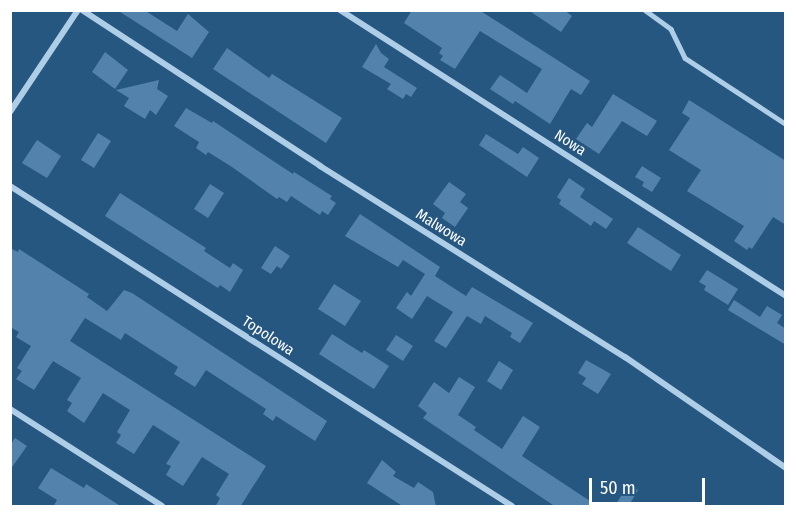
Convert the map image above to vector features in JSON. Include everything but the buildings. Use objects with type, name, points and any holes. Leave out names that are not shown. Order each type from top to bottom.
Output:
[{"type":"street","points":[[10,112],[80,10]]},
{"type":"street","name":"Malwowa","points":[[80,10],[359,191],[625,357],[786,468]]},
{"type":"street","name":"Nowa","points":[[340,10],[786,296]]},
{"type":"street","name":"Topolowa","points":[[10,186],[512,507]]},
{"type":"street","points":[[10,409],[162,507]]},
{"type":"lane","points":[[645,10],[671,29],[685,58],[786,124]]}]
